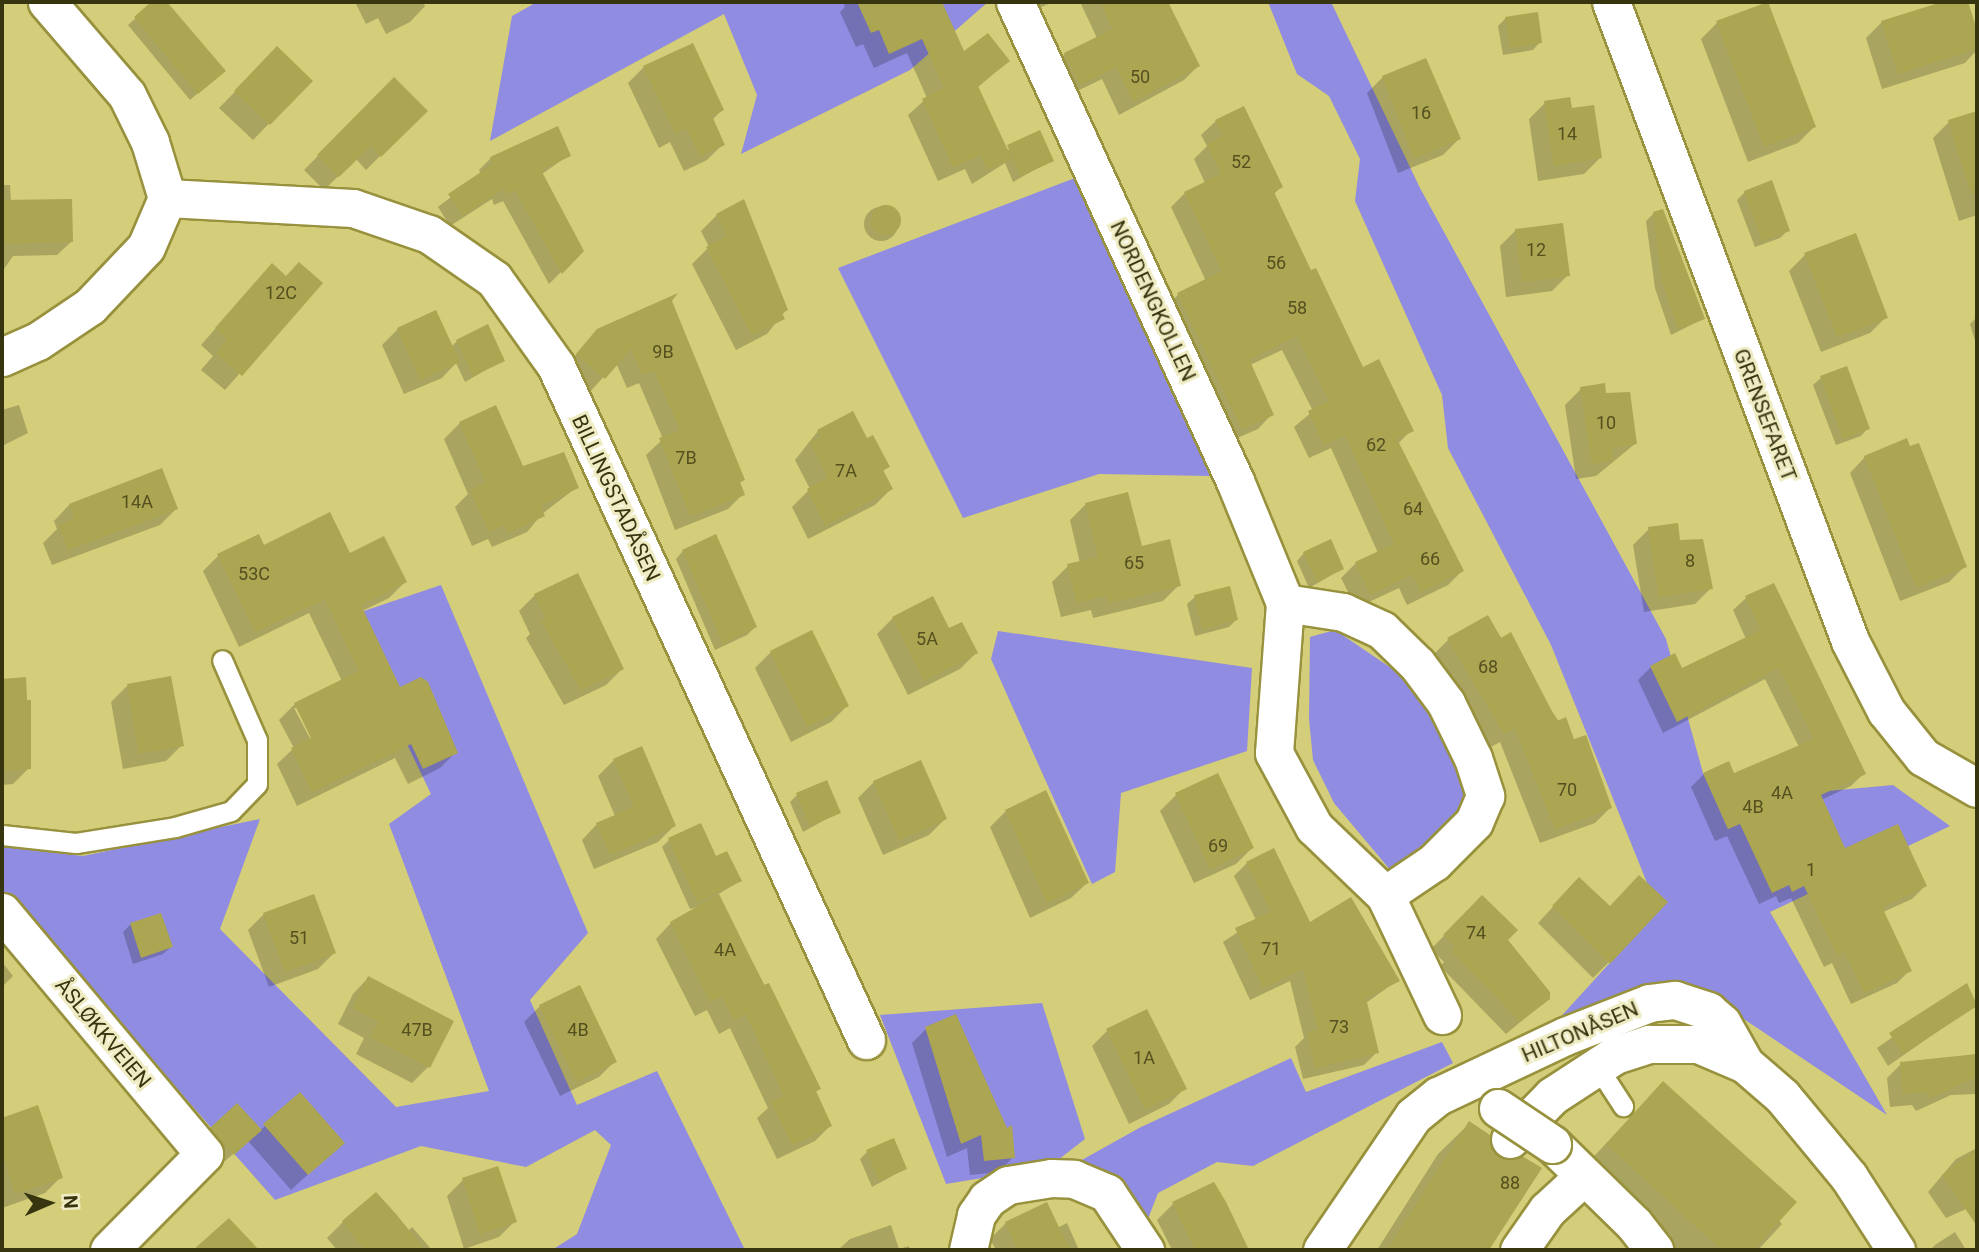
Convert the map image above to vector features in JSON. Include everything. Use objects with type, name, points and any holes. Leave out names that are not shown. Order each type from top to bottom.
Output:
[{"type":"street","points":[[2,357],[38,341],[90,306],[146,247],[167,198],[150,142],[127,96],[47,2]]},
{"type":"street","name":"NORDENGKOLLEN","points":[[1015,2],[1235,481],[1285,603],[1274,753],[1314,827],[1385,895],[1443,1015]]},
{"type":"street","name":"GRENSEFARET","points":[[1611,2],[1850,641],[1886,711],[1923,757],[1977,788]]},
{"type":"street","name":"BILLINGSTADÅSEN","points":[[167,198],[353,208],[429,234],[494,279],[556,366],[866,1040]]},
{"type":"street","points":[[1285,603],[1343,612],[1382,630],[1417,664],[1446,703],[1473,758],[1485,796],[1474,822],[1434,862],[1385,895]]},
{"type":"street","name":"ÅSLØKKVEIEN","points":[[2,912],[204,1154],[109,1250]]},
{"type":"street","name":"HILTONÅSEN","points":[[1322,1250],[1413,1116],[1472,1079],[1619,1014],[1675,1000],[1709,1011],[1723,1023],[1745,1064],[1817,1135],[1896,1250]]},
{"type":"street","name":"HILTONÅSEN","points":[[1504,1124],[1533,1112],[1597,1066],[1649,1044],[1698,1044],[1745,1064]]},
{"type":"street","points":[[1472,1079],[1504,1124],[1552,1144],[1654,1250]]},
{"type":"street","points":[[1519,1250],[1547,1210],[1584,1176]]},
{"type":"street","points":[[968,1250],[976,1215],[987,1199],[1008,1185],[1051,1178],[1074,1179],[1108,1194],[1145,1250]]},
{"type":"lane","points":[[2,835],[76,844],[175,827],[231,811],[257,784],[257,740],[222,660]]},
{"type":"lane","points":[[1597,1066],[1623,1106]]},
{"type":"shaded area","points":[[537,2],[988,2],[910,70],[741,154],[757,95],[724,14],[490,141],[512,16]]},
{"type":"shaded area","points":[[1268,2],[1331,2],[1420,188],[1666,639],[1703,773],[1728,829],[1809,787],[1828,791],[1893,785],[1950,826],[1770,912],[1887,1115],[1699,989],[1643,988],[1555,1023],[1658,910],[1551,645],[1448,448],[1442,395],[1355,201],[1360,159],[1329,96],[1297,74]]},
{"type":"shaded area","points":[[1075,178],[1210,476],[1099,474],[963,518],[838,268]]},
{"type":"shaded area","points":[[441,585],[588,933],[530,1000],[577,1105],[657,1071],[745,1250],[552,1250],[577,1234],[611,1145],[595,1130],[526,1167],[421,1146],[275,1200],[2,890],[2,847],[83,856],[260,819],[220,929],[396,1107],[489,1091],[389,824],[431,794],[346,617]]},
{"type":"shaded area","points":[[1335,630],[1397,672],[1437,721],[1468,783],[1463,829],[1397,878],[1334,803],[1313,760],[1309,719],[1310,637]]},
{"type":"shaded area","points":[[998,631],[1252,668],[1247,751],[1121,793],[1115,872],[1092,884],[991,659]]},
{"type":"shaded area","points":[[1042,1003],[1085,1139],[1049,1167],[946,1184],[880,1015]]},
{"type":"shaded area","points":[[1442,1042],[1453,1063],[1253,1166],[1217,1162],[1158,1193],[1146,1224],[1080,1161],[1141,1127],[1291,1058],[1306,1092]]},
{"type":"building","points":[[151,2],[167,2],[226,71],[198,94],[134,17]]},
{"type":"building","points":[[857,2],[942,2],[964,51],[988,33],[1010,61],[978,86],[1012,159],[987,170],[981,155],[953,167],[922,99],[944,88],[922,39],[889,54],[879,30],[871,33]]},
{"type":"building","points":[[1100,2],[1168,2],[1200,66],[1133,102],[1116,67],[1080,85],[1064,53],[1113,29]]},
{"type":"building","points":[[1768,2],[1816,127],[1764,147],[1716,21]]},
{"type":"building","points":[[1942,2],[1968,2],[1977,30],[1977,49],[1898,74],[1881,21]]},
{"type":"building","points":[[1538,12],[1542,43],[1510,48],[1505,17]]},
{"type":"building","points":[[693,43],[724,110],[712,116],[725,145],[700,156],[686,128],[675,133],[643,66]]},
{"type":"building","points":[[277,46],[313,81],[270,125],[234,91]]},
{"type":"building","points":[[1426,58],[1461,139],[1414,158],[1382,76]]},
{"type":"building","points":[[394,77],[428,111],[381,157],[371,146],[339,177],[317,155]]},
{"type":"building","points":[[1570,97],[1572,108],[1594,105],[1602,158],[1554,166],[1544,101]]},
{"type":"building","points":[[1244,106],[1283,187],[1274,192],[1311,270],[1316,268],[1363,367],[1379,359],[1414,431],[1397,439],[1464,571],[1421,592],[1413,574],[1370,595],[1355,562],[1394,544],[1345,435],[1324,445],[1308,411],[1329,401],[1297,336],[1249,359],[1274,415],[1242,429],[1177,293],[1222,271],[1184,192],[1221,174],[1207,144],[1223,136],[1215,120]]},
{"type":"building","points":[[1977,111],[1977,193],[1971,194],[1948,120]]},
{"type":"building","points":[[558,126],[571,156],[541,170],[584,251],[562,274],[515,190],[507,194],[504,188],[463,216],[448,194],[493,164],[490,157]]},
{"type":"building","points":[[1040,130],[1054,161],[1021,176],[1007,145]]},
{"type":"building","points":[[1772,180],[1790,231],[1762,241],[1744,191]]},
{"type":"building","points":[[72,199],[73,242],[2,244],[2,200]]},
{"type":"building","points":[[744,199],[788,310],[782,313],[785,319],[752,335],[706,247],[727,236],[716,214]]},
{"type":"building","points":[[886,205],[897,209],[901,220],[897,231],[886,235],[875,231],[871,220],[875,209]]},
{"type":"building","points":[[1663,209],[1705,319],[1678,329],[1662,281],[1653,212]]},
{"type":"building","points":[[1563,223],[1570,276],[1522,282],[1515,229]]},
{"type":"building","points":[[1856,233],[1888,318],[1837,337],[1804,253]]},
{"type":"building","points":[[299,262],[323,283],[242,376],[216,353],[227,339],[215,328],[272,263],[286,276]]},
{"type":"building","points":[[678,293],[672,301],[745,480],[740,482],[745,495],[690,516],[659,438],[680,430],[654,370],[642,375],[631,349],[605,379],[576,354],[597,329]]},
{"type":"building","points":[[436,310],[460,362],[420,380],[397,328]]},
{"type":"building","points":[[488,324],[505,361],[473,376],[456,340]]},
{"type":"building","points":[[1847,366],[1870,429],[1843,439],[1820,376]]},
{"type":"building","points":[[1605,383],[1606,393],[1630,392],[1637,444],[1612,448],[1614,461],[1592,464],[1580,387]]},
{"type":"building","points":[[496,405],[523,466],[564,452],[579,488],[545,503],[541,508],[545,516],[508,533],[504,525],[489,532],[470,490],[486,483],[459,422]]},
{"type":"building","points":[[853,411],[867,438],[873,435],[890,467],[883,470],[893,489],[825,525],[807,489],[828,478],[810,442],[821,437],[817,430]]},
{"type":"building","points":[[1907,438],[1910,446],[1919,443],[1967,567],[1916,587],[1864,456]]},
{"type":"building","points":[[162,468],[178,509],[68,550],[58,525],[74,519],[69,504]]},
{"type":"building","points":[[1128,492],[1142,546],[1170,539],[1181,586],[1109,603],[1107,595],[1077,603],[1067,564],[1098,557],[1085,503]]},
{"type":"building","points":[[330,512],[350,553],[384,536],[407,582],[361,605],[400,687],[421,677],[428,682],[458,753],[423,769],[411,744],[312,792],[291,748],[311,738],[294,703],[359,671],[325,599],[255,632],[217,554],[259,534],[264,545]]},
{"type":"building","points":[[1678,523],[1680,540],[1703,539],[1713,589],[1659,597],[1648,527]]},
{"type":"building","points":[[716,534],[757,627],[723,644],[682,550]]},
{"type":"building","points":[[1331,539],[1344,569],[1317,582],[1303,552]]},
{"type":"building","points":[[578,573],[624,669],[581,690],[541,621],[546,619],[534,594]]},
{"type":"building","points":[[1774,583],[1866,774],[1821,795],[1845,848],[1898,824],[1927,886],[1882,907],[1912,971],[1864,993],[1845,952],[1837,955],[1804,886],[1792,892],[1789,885],[1772,893],[1740,824],[1728,829],[1703,773],[1729,761],[1734,773],[1814,739],[1779,667],[1677,722],[1650,666],[1675,653],[1682,668],[1761,630],[1745,596]]},
{"type":"building","points":[[1230,586],[1238,620],[1202,629],[1194,595]]},
{"type":"building","points":[[933,596],[949,628],[962,622],[978,653],[924,681],[892,617]]},
{"type":"building","points":[[1488,615],[1501,638],[1511,632],[1557,721],[1566,717],[1574,739],[1586,735],[1612,808],[1555,829],[1515,728],[1504,734],[1447,638]]},
{"type":"building","points":[[812,630],[849,706],[807,727],[770,651]]},
{"type":"building","points":[[171,676],[184,746],[139,754],[127,684]]},
{"type":"building","points":[[26,677],[27,700],[31,700],[31,769],[2,771],[2,679]]},
{"type":"building","points":[[642,746],[676,826],[610,855],[596,823],[634,807],[613,759]]},
{"type":"building","points":[[921,760],[947,819],[899,840],[873,781]]},
{"type":"building","points":[[1218,773],[1254,848],[1210,869],[1175,793]]},
{"type":"building","points":[[827,780],[841,813],[810,826],[796,793]]},
{"type":"building","points":[[1046,790],[1089,883],[1047,903],[1005,810]]},
{"type":"building","points":[[701,823],[716,856],[727,851],[742,881],[697,902],[668,838]]},
{"type":"building","points":[[1274,848],[1310,922],[1351,897],[1400,981],[1366,998],[1379,1053],[1315,1068],[1307,1032],[1318,1030],[1303,969],[1263,988],[1235,928],[1271,912],[1246,862]]},
{"type":"building","points":[[1639,875],[1668,902],[1610,964],[1552,906],[1579,877],[1610,906]]},
{"type":"building","points":[[314,894],[336,953],[285,972],[263,913]]},
{"type":"building","points":[[719,894],[764,985],[769,983],[821,1089],[816,1091],[832,1126],[792,1145],[771,1102],[784,1096],[746,1014],[734,1020],[722,996],[710,1002],[670,922]]},
{"type":"building","points":[[1482,895],[1518,930],[1508,940],[1550,992],[1550,999],[1520,1022],[1452,951],[1456,947],[1443,935]]},
{"type":"building","points":[[161,913],[173,947],[141,958],[130,923]]},
{"type":"building","points":[[368,976],[454,1021],[430,1068],[370,1037],[379,1022],[353,1008]]},
{"type":"building","points":[[1967,983],[1977,1006],[1903,1054],[1889,1033]]},
{"type":"building","points":[[580,985],[617,1062],[576,1082],[539,1005]]},
{"type":"building","points":[[1147,1009],[1187,1089],[1145,1109],[1106,1029]]},
{"type":"building","points":[[956,1014],[1007,1128],[1012,1125],[1015,1158],[984,1161],[981,1135],[961,1144],[925,1027]]},
{"type":"building","points":[[1977,1054],[1977,1077],[1930,1098],[1926,1092],[1903,1094],[1900,1062]]},
{"type":"building","points":[[1663,1081],[1797,1202],[1753,1250],[1722,1250],[1606,1144]]},
{"type":"building","points":[[300,1092],[345,1143],[308,1175],[263,1124]]},
{"type":"building","points":[[237,1103],[262,1130],[234,1155],[210,1128]]},
{"type":"building","points":[[38,1105],[63,1178],[15,1194],[2,1152],[2,1118]]},
{"type":"building","points":[[1469,1121],[1490,1135],[1496,1154],[1505,1159],[1522,1156],[1542,1168],[1489,1250],[1387,1250]]},
{"type":"building","points":[[894,1138],[907,1169],[879,1181],[866,1150]]},
{"type":"building","points":[[1977,1148],[1977,1226],[1942,1175]]},
{"type":"building","points":[[498,1166],[517,1222],[480,1234],[462,1178]]},
{"type":"building","points":[[1214,1182],[1249,1250],[1195,1250],[1172,1202]]},
{"type":"building","points":[[376,1192],[425,1250],[365,1250],[342,1221]]},
{"type":"building","points":[[1047,1202],[1070,1250],[1018,1250],[1005,1222]]},
{"type":"building","points":[[229,1218],[259,1250],[193,1250]]}]
